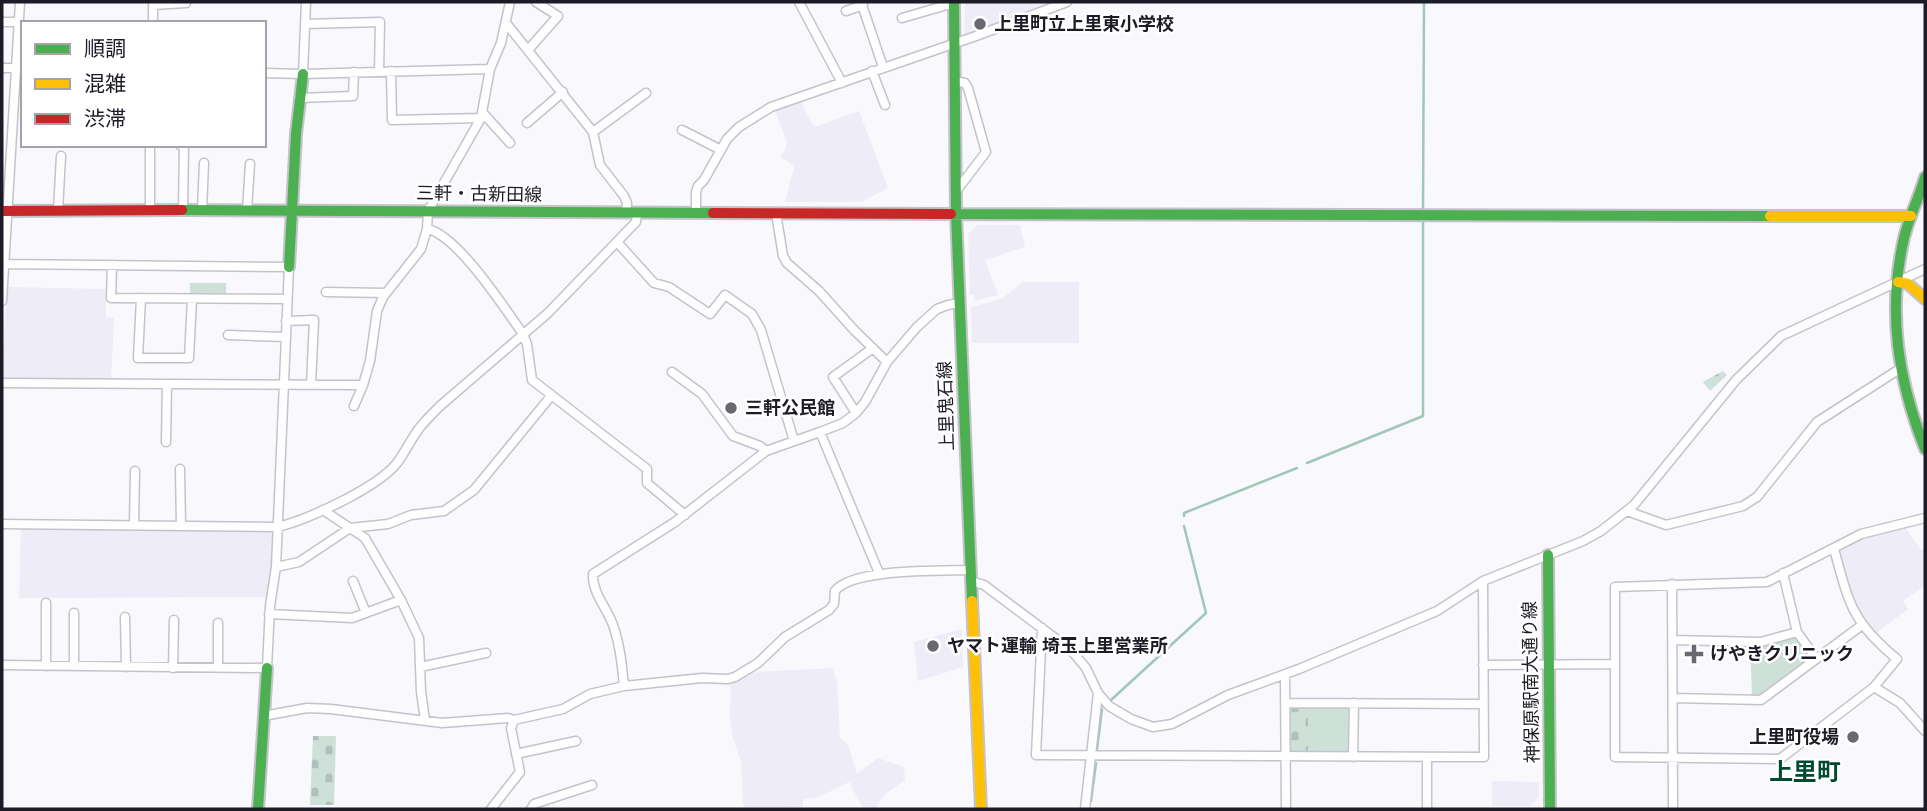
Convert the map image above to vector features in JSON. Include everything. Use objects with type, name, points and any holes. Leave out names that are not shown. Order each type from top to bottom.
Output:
[{"type":"street","points":[[2,301],[4,211],[19,68],[20,2]]},
{"type":"street","points":[[258,809],[269,614],[276,567],[287,299],[306,2]]},
{"type":"street","points":[[354,406],[363,385],[377,311],[386,293],[421,249],[427,229],[428,211],[482,116],[490,69],[506,23],[510,2]]},
{"type":"street","points":[[528,50],[558,16],[536,2]]},
{"type":"street","points":[[799,2],[842,83]]},
{"type":"street","points":[[902,18],[954,2]]},
{"type":"street","name":"上里鬼石線","points":[[954,2],[955,192],[981,809]]},
{"type":"street","points":[[696,213],[696,192],[733,131],[771,107],[1067,2]]},
{"type":"street","points":[[153,21],[153,5],[186,3]]},
{"type":"street","points":[[846,11],[862,4],[883,67]]},
{"type":"street","points":[[2,22],[18,22]]},
{"type":"street","points":[[305,24],[380,22],[379,71]]},
{"type":"street","points":[[2,524],[278,527],[296,523],[323,510],[388,473],[398,463],[421,426],[440,406],[565,296],[636,222],[624,196],[600,165],[593,132],[506,23]]},
{"type":"street","points":[[2,68],[19,68]]},
{"type":"street","points":[[266,73],[490,69]]},
{"type":"street","points":[[391,71],[392,120],[482,116],[510,143]]},
{"type":"street","points":[[872,71],[885,105]]},
{"type":"street","points":[[299,98],[353,96],[354,72]]},
{"type":"street","points":[[954,81],[965,83],[968,88],[986,152],[955,192]]},
{"type":"street","points":[[527,123],[563,92]]},
{"type":"street","points":[[593,132],[646,93]]},
{"type":"street","points":[[682,130],[720,150]]},
{"type":"street","points":[[149,211],[150,147]]},
{"type":"street","points":[[183,210],[184,147]]},
{"type":"street","points":[[58,211],[61,156]]},
{"type":"street","points":[[202,210],[204,163]]},
{"type":"street","points":[[247,210],[250,164]]},
{"type":"street","points":[[1925,177],[1904,239],[1895,324],[1898,369],[1907,404],[1925,449]]},
{"type":"street","name":"三軒・古新田線","points":[[4,211],[1911,216]]},
{"type":"street","points":[[776,213],[783,256],[787,263],[819,291],[887,362]]},
{"type":"street","points":[[427,229],[438,233],[467,258],[523,334],[532,380],[647,469],[647,483],[685,515]]},
{"type":"street","points":[[617,242],[654,283],[669,286],[710,314],[725,295],[752,314],[761,330],[794,440]]},
{"type":"street","points":[[4,264],[289,267]]},
{"type":"street","points":[[112,265],[111,298],[287,299]]},
{"type":"street","points":[[263,716],[297,709],[331,709],[442,723],[508,718],[514,720],[562,709],[590,694],[624,686],[735,677],[750,670],[785,638],[832,607],[838,586],[879,573],[970,575],[1080,660],[1098,693],[1120,713],[1142,724],[1162,727],[1228,695],[1437,611],[1483,581],[1592,536],[1628,511],[1736,380],[1781,336],[1925,269]]},
{"type":"street","points":[[1898,282],[1908,284],[1925,299]]},
{"type":"street","points":[[326,292],[386,293]]},
{"type":"street","points":[[141,298],[138,358],[189,358],[192,299]]},
{"type":"street","points":[[624,686],[621,652],[616,634],[593,583],[593,574],[685,515],[766,451],[843,423],[856,413],[887,362],[927,317],[948,305],[960,303]]},
{"type":"street","points":[[286,321],[314,320],[311,385]]},
{"type":"street","points":[[228,335],[286,337]]},
{"type":"street","points":[[856,413],[833,377],[873,348]]},
{"type":"street","points":[[1628,511],[1666,525],[1743,506],[1757,497],[1817,422],[1898,369]]},
{"type":"street","points":[[671,372],[702,394],[733,436],[766,451]]},
{"type":"street","points":[[2,383],[363,385]]},
{"type":"street","points":[[166,442],[167,384]]},
{"type":"street","points":[[276,567],[299,562],[350,528],[388,524],[411,515],[444,511],[474,489],[551,396]]},
{"type":"street","points":[[820,432],[879,573]]},
{"type":"street","points":[[180,469],[181,526]]},
{"type":"street","points":[[134,525],[135,471]]},
{"type":"street","points":[[323,510],[365,538],[401,600],[419,638],[425,720]]},
{"type":"street","points":[[1834,549],[1850,606],[1876,642],[1896,659],[1874,687],[1780,759],[1615,757],[1615,587],[1767,582],[1861,534],[1925,517]]},
{"type":"street","name":"神保原駅南大通り線","points":[[1548,555],[1550,809]]},
{"type":"street","points":[[1783,573],[1797,632],[1816,658]]},
{"type":"street","points":[[353,581],[366,613]]},
{"type":"street","points":[[1042,628],[1036,755],[1484,757],[1483,581]]},
{"type":"street","points":[[1672,584],[1673,809]]},
{"type":"street","points":[[269,614],[352,618],[401,600]]},
{"type":"street","points":[[46,603],[46,666]]},
{"type":"street","points":[[74,613],[74,666]]},
{"type":"street","points":[[125,617],[126,667]]},
{"type":"street","points":[[352,618],[357,628]]},
{"type":"street","points":[[173,668],[174,621]]},
{"type":"street","points":[[218,623],[218,668]]},
{"type":"street","points":[[1674,698],[1761,700],[1862,625]]},
{"type":"street","points":[[1673,640],[1760,642],[1797,632]]},
{"type":"street","points":[[421,667],[486,653]]},
{"type":"street","points":[[1483,665],[1615,664]]},
{"type":"street","points":[[2,666],[267,668]]},
{"type":"street","points":[[1285,674],[1286,809]]},
{"type":"street","points":[[1874,687],[1900,703],[1925,731]]},
{"type":"street","points":[[1085,809],[1098,693]]},
{"type":"street","points":[[1285,702],[1483,704]]},
{"type":"street","points":[[1353,757],[1354,703]]},
{"type":"street","points":[[491,809],[520,772],[511,727],[514,720]]},
{"type":"street","points":[[516,754],[576,741]]},
{"type":"street","points":[[1427,757],[1427,809]]},
{"type":"street","points":[[531,809],[534,804],[592,785]]},
{"type":"shaded area","name":"上里町立上里東小学校","points":[[965,2],[1057,2],[964,37]]},
{"type":"shaded area","points":[[800,101],[814,127],[859,111],[888,188],[861,202],[785,202],[794,168],[780,157],[787,141],[774,109]]},
{"type":"shaded area","points":[[977,225],[1020,225],[1025,247],[985,260],[998,295],[974,301],[974,295],[970,295],[968,234]]},
{"type":"shaded area","points":[[1023,282],[1079,282],[1079,343],[972,343],[971,307],[1001,299]]},
{"type":"shaded area","points":[[7,287],[106,289],[106,317],[114,318],[111,381],[6,382],[2,369]]},
{"type":"shaded area","points":[[1905,527],[1921,550],[1925,547],[1925,585],[1903,601],[1908,609],[1875,634],[1854,607],[1839,553],[1860,540]]},
{"type":"shaded area","points":[[21,529],[271,530],[274,532],[271,597],[19,598]]},
{"type":"shaded area","points":[[962,629],[963,667],[918,681],[914,642]]},
{"type":"shaded area","points":[[832,668],[837,680],[840,738],[848,745],[857,774],[878,758],[904,767],[905,780],[885,794],[876,808],[863,808],[849,782],[817,798],[803,799],[803,807],[745,808],[741,762],[732,735],[731,684],[756,672]]},
{"type":"shaded area","points":[[1492,781],[1539,782],[1539,797],[1530,806],[1492,806]]},
{"type":"green space","points":[[190,283],[226,283],[226,295],[190,295]]},
{"type":"green space","points":[[1723,371],[1727,375],[1710,391],[1703,382]]},
{"type":"green space","points":[[1796,636],[1811,655],[1810,659],[1759,696],[1752,696],[1750,646]]},
{"type":"green space","points":[[1308,707],[1308,753],[1289,751],[1289,709]]},
{"type":"green space","points":[[1308,707],[1348,707],[1351,710],[1351,751],[1308,753]]},
{"type":"green space","points":[[313,736],[336,736],[334,805],[310,805]]},
{"type":"waterway","points":[[1423,212],[1424,2]]},
{"type":"waterway","points":[[1307,463],[1423,416],[1423,219]]},
{"type":"waterway","points":[[1184,516],[1184,513],[1297,468]]},
{"type":"waterway","points":[[1111,700],[1206,613],[1184,526]]},
{"type":"waterway","points":[[1097,749],[1102,709]]},
{"type":"waterway","points":[[1091,801],[1096,763]]},
{"type":"traffic: fast","points":[[954,2],[956,214],[972,601]]},
{"type":"traffic: fast","points":[[289,267],[296,134],[303,74]]},
{"type":"traffic: fast","points":[[1925,177],[1904,238],[1896,292],[1902,371],[1925,449]]},
{"type":"traffic: fast","points":[[182,210],[713,213]]},
{"type":"traffic: fast","points":[[951,214],[1770,216]]},
{"type":"traffic: fast","points":[[1548,555],[1550,809]]},
{"type":"traffic: fast","points":[[258,809],[267,668]]},
{"type":"traffic: slow","points":[[1770,216],[1911,216]]},
{"type":"traffic: slow","points":[[1898,282],[1908,284],[1925,299]]},
{"type":"traffic: slow","points":[[972,601],[981,809]]},
{"type":"traffic: jam","points":[[2,211],[182,210]]},
{"type":"traffic: jam","points":[[713,213],[951,214]]},
{"type":"place","name":"上里町立上里東小学校","points":[[980,24]]},
{"type":"place","name":"三軒公民館","points":[[731,408]]},
{"type":"place","name":"ヤマト運輸 埼玉上里営業所","points":[[933,646]]},
{"type":"place","name":"けやきクリニック","points":[[1694,654]]},
{"type":"place","name":"上里町役場","points":[[1853,737]]},
{"type":"district","name":"上里町","points":[[1805,772]]}]
